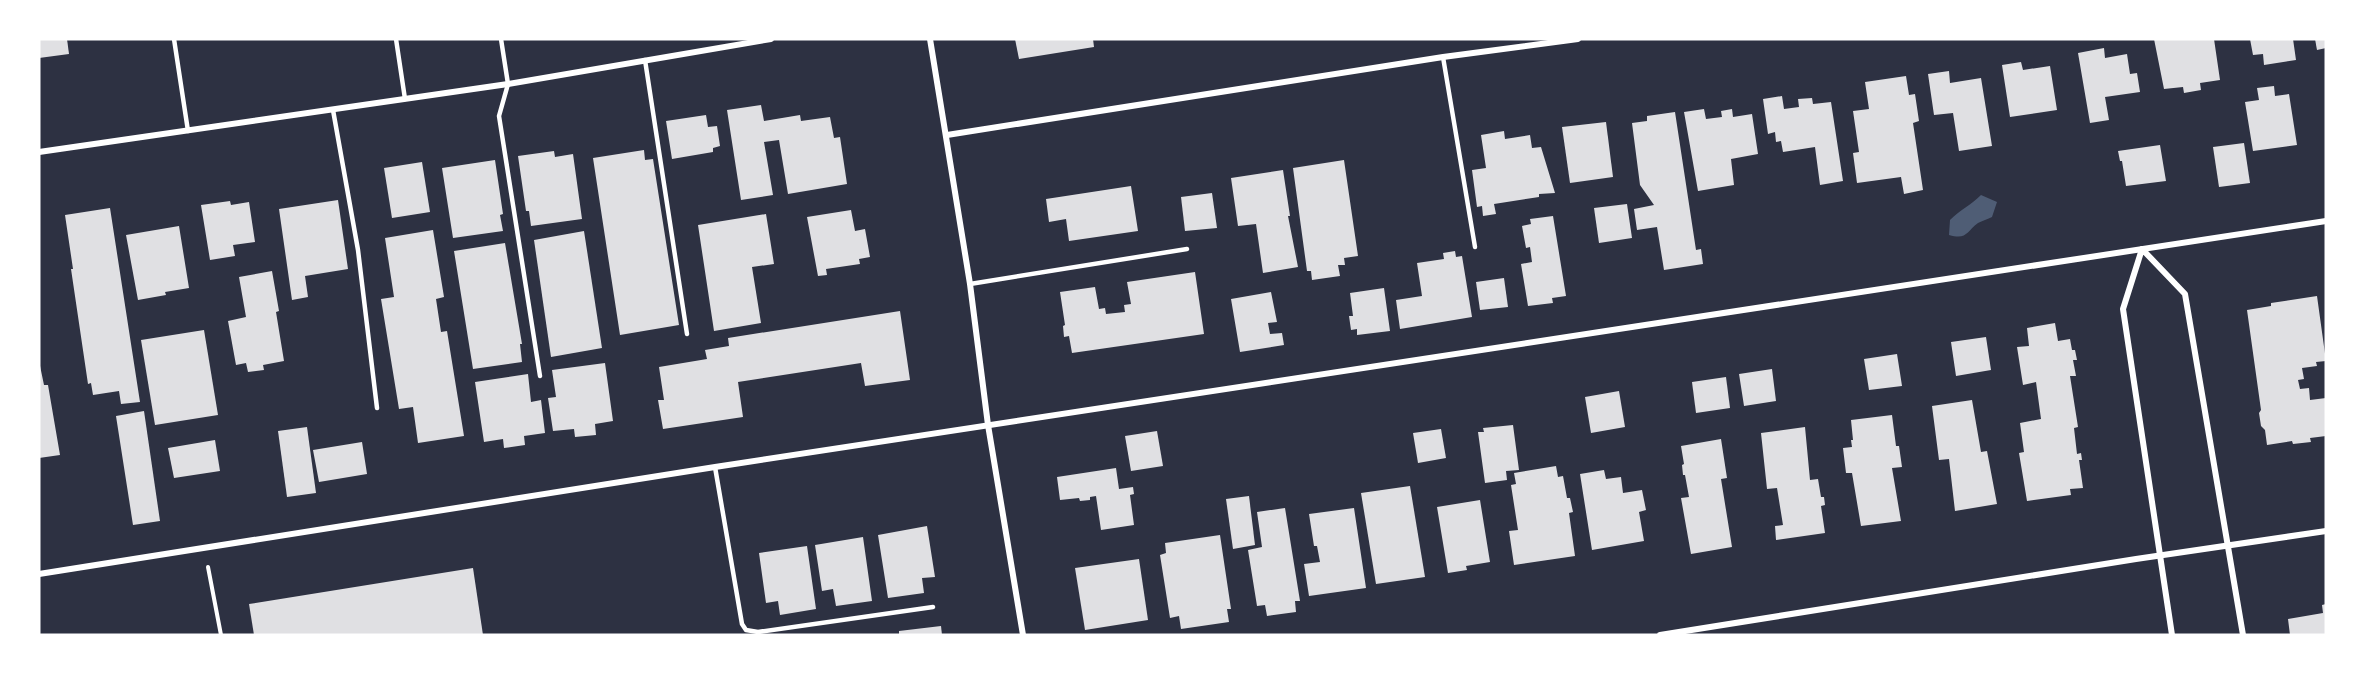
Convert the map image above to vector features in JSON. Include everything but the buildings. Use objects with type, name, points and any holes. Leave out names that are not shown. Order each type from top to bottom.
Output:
[{"type":"street","points":[[39,152],[507,84],[771,39]]},
{"type":"street","points":[[930,39],[970,284],[988,425],[1023,635]]},
{"type":"street","points":[[947,135],[1443,57],[1578,39]]},
{"type":"street","points":[[39,574],[715,467],[2326,221]]},
{"type":"street","points":[[2142,249],[2185,294],[2243,635]]},
{"type":"street","points":[[2142,249],[2123,309],[2172,635]]},
{"type":"street","points":[[1660,635],[2326,531]]},
{"type":"lane","points":[[174,39],[188,131]]},
{"type":"lane","points":[[396,39],[405,99]]},
{"type":"lane","points":[[501,39],[507,84],[499,116],[540,376]]},
{"type":"lane","points":[[1443,57],[1475,248]]},
{"type":"lane","points":[[645,60],[687,334]]},
{"type":"lane","points":[[333,110],[358,250],[377,408]]},
{"type":"lane","points":[[970,284],[1187,249]]},
{"type":"lane","points":[[715,467],[742,624],[746,630],[758,632],[933,607]]},
{"type":"path","points":[[205,548],[221,635]]},
{"type":"water","points":[[1981,195],[1997,202],[1992,217],[1978,223],[1963,236],[1949,235],[1950,220]]}]
